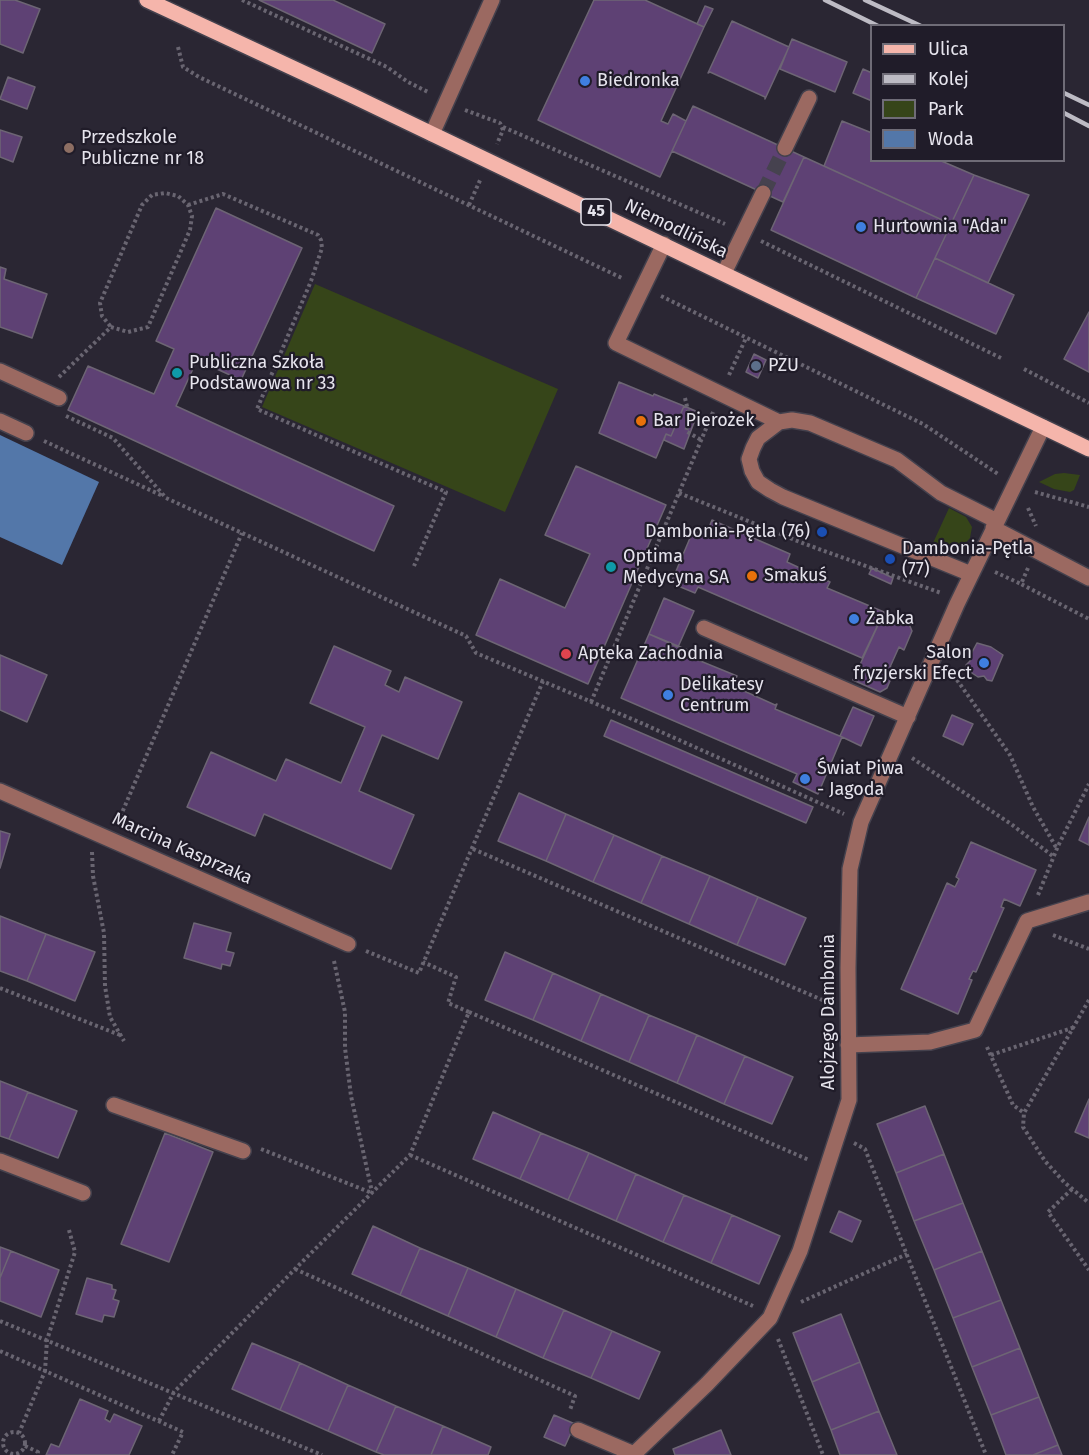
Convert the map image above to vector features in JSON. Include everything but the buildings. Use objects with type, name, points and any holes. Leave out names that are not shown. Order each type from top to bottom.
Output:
[{"type":"main road","name":"Niemodlińska","points":[[147,0],[664,244],[1089,449]]},
{"type":"street","points":[[432,134],[492,0]]},
{"type":"street","points":[[785,148],[810,98]]},
{"type":"street","points":[[724,273],[763,193]]},
{"type":"street","points":[[664,244],[616,343],[779,422]]},
{"type":"street","points":[[0,372],[59,398]]},
{"type":"street","points":[[971,574],[783,497],[759,482],[752,471],[749,459],[758,438],[779,422],[792,420],[810,423],[897,460],[941,493],[1036,550],[1089,578]]},
{"type":"street","points":[[0,421],[26,433]]},
{"type":"street","name":"Alojzego Dambonia","points":[[633,1455],[707,1384],[771,1316],[800,1251],[849,1100],[850,869],[861,822],[959,600],[1043,427]]},
{"type":"street","points":[[704,628],[908,717]]},
{"type":"street","name":"Marcina Kasprzaka","points":[[0,790],[348,944]]},
{"type":"street","points":[[848,1045],[930,1042],[975,1030],[1027,921],[1089,902]]},
{"type":"street","points":[[114,1105],[243,1150]]},
{"type":"street","points":[[0,1161],[83,1193]]},
{"type":"street","points":[[578,1430],[633,1455]]},
{"type":"path","points":[[242,0],[387,67],[416,87],[467,111],[494,119],[503,127],[744,232],[1001,358]]},
{"type":"path","points":[[178,47],[183,67],[199,77],[643,288],[934,430],[998,474]]},
{"type":"path","points":[[501,136],[503,127]]},
{"type":"path","points":[[469,205],[477,186]]},
{"type":"path","points":[[165,193],[178,196],[188,205],[192,216],[190,230],[148,327],[128,332],[111,327],[102,316],[100,303],[142,205],[152,195],[165,193]]},
{"type":"path","points":[[188,205],[223,194],[318,236],[321,240],[322,248],[311,280],[257,409],[446,492],[414,566]]},
{"type":"path","points":[[58,378],[111,327]]},
{"type":"path","points":[[591,702],[701,440],[726,395],[746,338]]},
{"type":"path","points":[[1024,369],[1089,403]]},
{"type":"path","points":[[59,398],[60,413],[113,438],[166,498]]},
{"type":"path","points":[[687,408],[690,419],[686,431],[701,440]]},
{"type":"path","points":[[26,433],[466,636],[476,652],[861,822]]},
{"type":"path","points":[[1032,491],[1089,507]]},
{"type":"path","points":[[679,493],[805,544],[959,600]]},
{"type":"path","points":[[1038,493],[1027,510],[1033,523],[1044,535],[1021,584],[1089,619]]},
{"type":"path","points":[[111,839],[242,533]]},
{"type":"path","points":[[936,653],[1010,755],[1033,807],[1057,849]]},
{"type":"path","points":[[348,944],[419,973],[543,681]]},
{"type":"path","points":[[895,744],[914,760],[1011,824],[1054,856]]},
{"type":"path","points":[[1027,921],[1057,849],[1089,784]]},
{"type":"path","points":[[91,831],[93,876],[104,933],[106,996],[110,1017],[124,1041]]},
{"type":"path","points":[[473,849],[848,1012]]},
{"type":"path","points":[[326,934],[332,947],[345,1012],[345,1047],[351,1096],[372,1193]]},
{"type":"path","points":[[423,962],[456,977],[448,1003],[827,1168]]},
{"type":"path","points":[[0,988],[121,1036]]},
{"type":"path","points":[[1089,1000],[1024,1113],[1023,1127],[1045,1161],[1089,1203]]},
{"type":"path","points":[[159,1421],[174,1392],[410,1155],[469,1012]]},
{"type":"path","points":[[991,1055],[1075,1026]]},
{"type":"path","points":[[975,1030],[991,1055],[1013,1105],[1024,1113]]},
{"type":"path","points":[[837,1136],[865,1149],[986,1455]]},
{"type":"path","points":[[243,1150],[247,1144],[372,1193]]},
{"type":"path","points":[[410,1155],[771,1316],[823,1455]]},
{"type":"path","points":[[1072,1189],[1048,1212],[1089,1270]]},
{"type":"path","points":[[19,1433],[45,1371],[47,1340],[75,1252],[69,1230]]},
{"type":"path","points":[[771,1316],[907,1254]]},
{"type":"path","points":[[295,1269],[575,1396],[567,1416],[581,1423],[578,1430]]},
{"type":"path","points":[[0,1321],[322,1455]]},
{"type":"path","points":[[0,1351],[183,1432],[172,1455]]},
{"type":"path","points":[[26,1446],[22,1452],[15,1455],[8,1453],[3,1447],[5,1436],[11,1432],[19,1433],[23,1436],[26,1446],[38,1452],[36,1455]]},
{"type":"green space","points":[[315,284],[558,389],[505,512],[262,407]]},
{"type":"green space","points":[[1055,474],[1080,475],[1074,490],[1070,492],[1054,489],[1039,482]]},
{"type":"green space","points":[[949,508],[966,517],[972,527],[970,538],[961,548],[949,548],[933,543]]},
{"type":"water","points":[[0,435],[99,482],[62,565],[0,537]]},
{"type":"tunnel","points":[[763,193],[785,148]]},
{"type":"railway","points":[[825,0],[874,24]]},
{"type":"railway","points":[[865,0],[917,24]]},
{"type":"railway","points":[[1065,93],[1089,105]]},
{"type":"railway","points":[[1065,114],[1089,126]]},
{"type":"place","name":"Biedronka","points":[[585,81]]},
{"type":"place","name":"Przedszkole Publiczne nr 18","points":[[69,148]]},
{"type":"place","name":"Hurtownia \"Ada\"","points":[[861,227]]},
{"type":"place","name":"PZU","points":[[756,366]]},
{"type":"place","name":"Publiczna Szkoła Podstawowa nr 33","points":[[177,373]]},
{"type":"place","name":"Bar Pierożek","points":[[641,421]]},
{"type":"place","name":"Dambonia-Pętla (76)","points":[[822,532]]},
{"type":"place","name":"Dambonia-Pętla (77)","points":[[890,559]]},
{"type":"place","name":"Optima Medycyna SA","points":[[611,567]]},
{"type":"place","name":"Smakuś","points":[[752,576]]},
{"type":"place","name":"Żabka","points":[[854,619]]},
{"type":"place","name":"Apteka Zachodnia","points":[[566,654]]},
{"type":"place","name":"Salon fryzjerski Efect","points":[[984,663]]},
{"type":"place","name":"Delikatesy Centrum","points":[[668,695]]},
{"type":"place","name":"Świat Piwa - Jagoda","points":[[805,779]]}]
